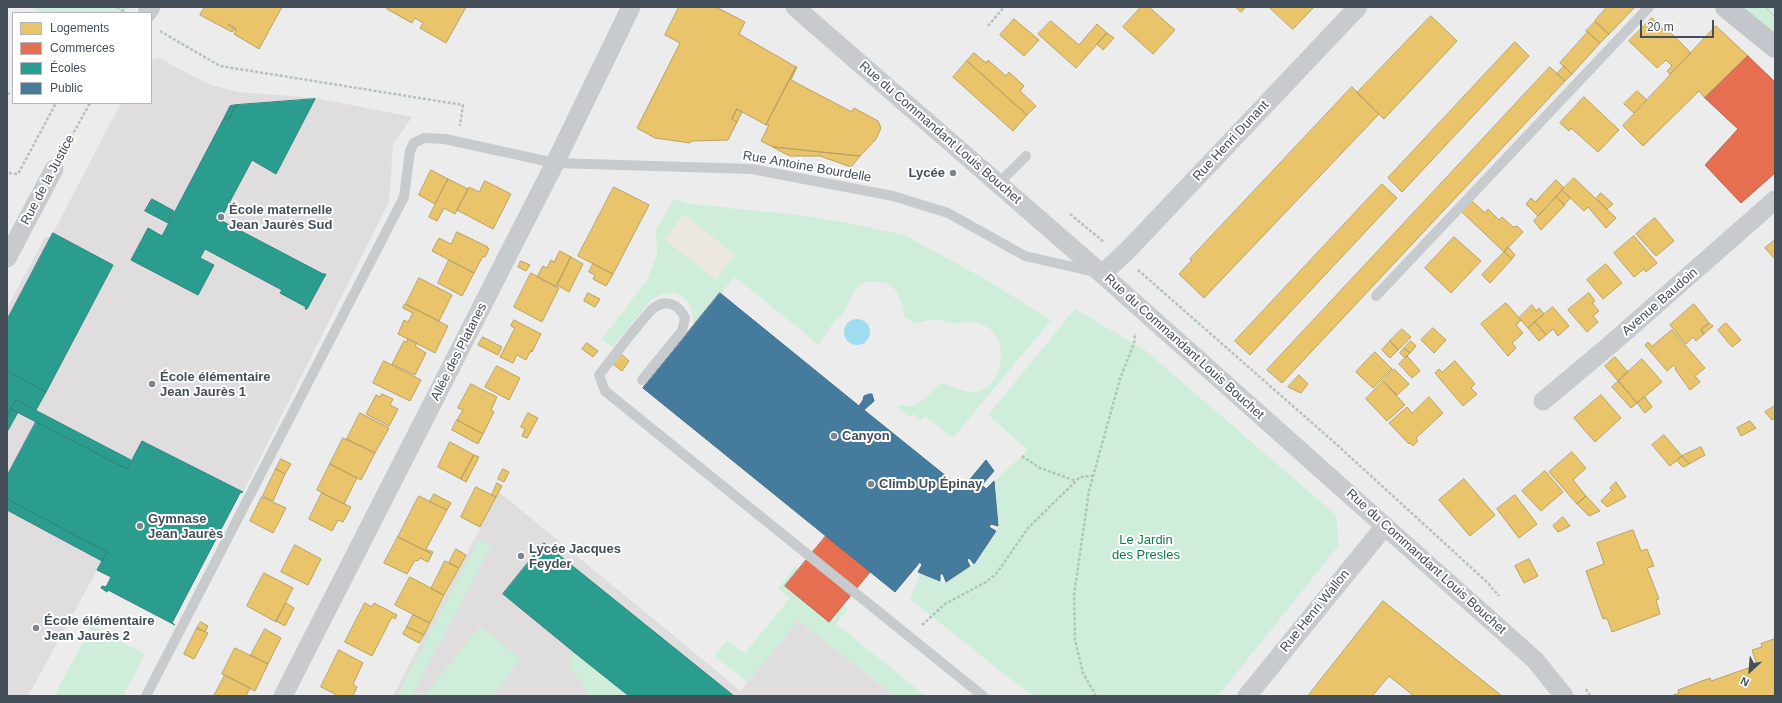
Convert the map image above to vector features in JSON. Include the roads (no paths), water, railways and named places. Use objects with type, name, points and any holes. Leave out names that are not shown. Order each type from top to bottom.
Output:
[{"type":"main road","points":[[1726,7],[1740,20],[1775,47]]},
{"type":"street","name":"Allée des Platanes","points":[[283,696],[555,163],[631,7]]},
{"type":"street","name":"Rue du Commandant Louis Bouchet","points":[[795,7],[999,183],[1535,660],[1564,696]]},
{"type":"street","name":"Rue Henri Dunant","points":[[1102,274],[1128,251],[1358,7]]},
{"type":"street","name":"Rue de la Justice","points":[[7,258],[54,169]]},
{"type":"street","name":"Avenue Baudoin","points":[[1543,401],[1610,345],[1775,200]]},
{"type":"street","name":"Rue Henri Wallon","points":[[1247,696],[1384,526]]},
{"type":"lane","points":[[1376,296],[1649,7]]},
{"type":"lane","name":"Rue Antoine Bourdelle","points":[[146,696],[404,197],[410,151],[414,143],[424,138],[445,139],[555,163],[752,168],[893,196],[948,213],[1025,256],[1102,274]]},
{"type":"lane","points":[[999,183],[1026,156]]},
{"type":"lane","points":[[642,380],[682,331],[685,318],[678,307],[673,304],[666,303],[654,308],[599,375],[605,391],[983,696]]},
{"type":"water","points":[[857,319],[866,323],[870,332],[866,341],[857,345],[848,341],[844,332],[848,323]]},
{"type":"tram line","points":[[1765,7],[1775,17]]},
{"type":"place","name":"Lycée","points":[[953,173]]},
{"type":"place","name":"École maternelle Jean Jaurès Sud","points":[[221,217]]},
{"type":"place","name":"École élémentaire Jean Jaurès 1","points":[[152,384]]},
{"type":"place","name":"Canyon","points":[[834,436]]},
{"type":"place","name":"Climb Up Épinay","points":[[871,484]]},
{"type":"place","name":"Gymnase Jean Jaurès","points":[[140,526]]},
{"type":"place","name":"Lycée Jacques Feyder","points":[[521,556]]},
{"type":"place","name":"École élémentaire Jean Jaurès 2","points":[[36,628]]},
{"type":"park label","name":"Le Jardin des Presles","points":[[1146,548]]}]
